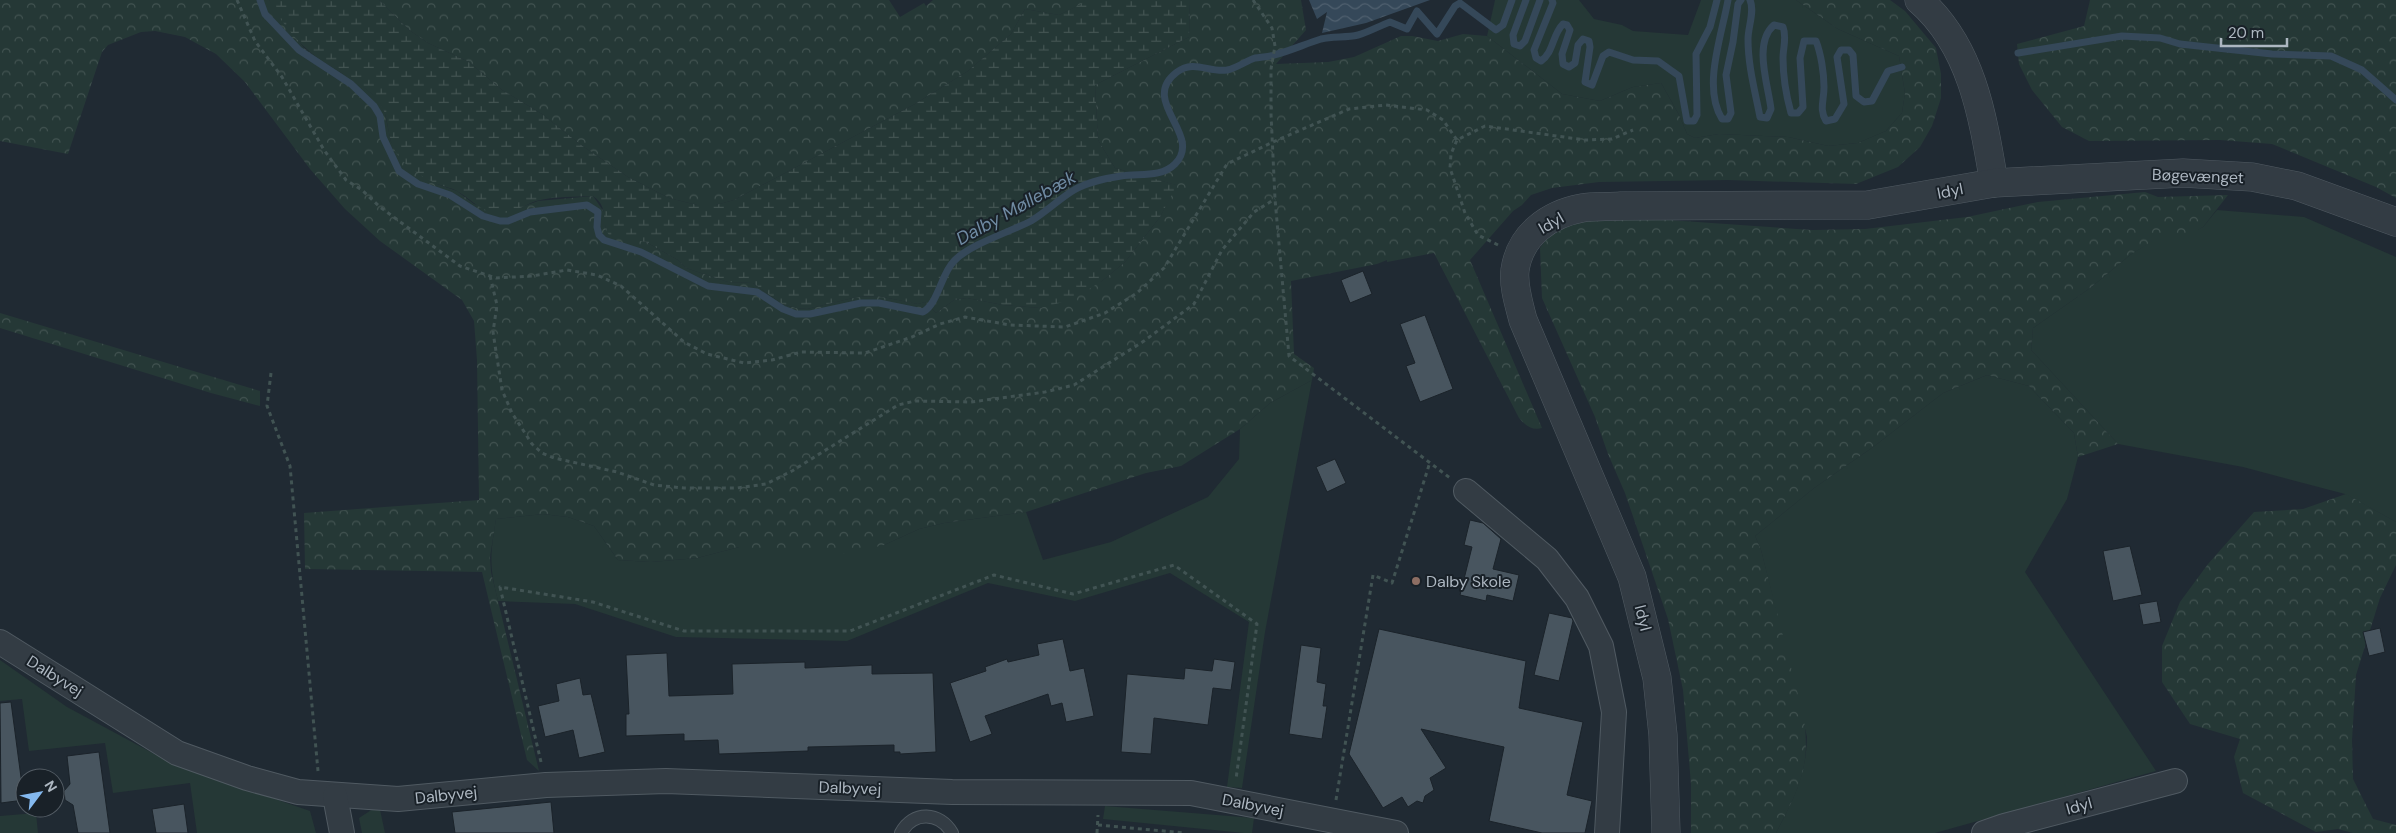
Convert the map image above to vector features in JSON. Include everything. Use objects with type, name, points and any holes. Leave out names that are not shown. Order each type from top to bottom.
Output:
[{"type":"street","points":[[1918,0],[1946,29],[1958,49],[1973,84],[1985,126],[1994,183]]},
{"type":"street","name":"Bøgevænget","points":[[1994,183],[2183,173],[2252,177],[2297,186],[2396,222]]},
{"type":"street","name":"Idyl","points":[[1666,833],[1663,735],[1657,678],[1634,586],[1523,320],[1517,297],[1515,272],[1519,255],[1539,226],[1557,216],[1582,208],[1621,206],[1868,205],[1994,183]]},
{"type":"street","points":[[1466,491],[1547,559],[1577,598],[1601,646],[1614,712],[1607,833]]},
{"type":"street","name":"Dalbyvej","points":[[0,642],[177,753],[247,778],[298,792],[398,799],[546,785],[666,781],[929,791],[1191,793],[1396,833]]},
{"type":"street","name":"Idyl","points":[[1984,833],[2004,826],[2175,781]]},
{"type":"street","points":[[327,795],[342,833]]},
{"type":"lane","points":[[928,816],[929,791]]},
{"type":"lane","points":[[901,833],[912,820],[928,816],[940,820],[952,833]]},
{"type":"path","points":[[237,0],[255,41],[282,77],[324,150],[346,180],[362,190],[380,208],[460,266],[496,278]]},
{"type":"path","points":[[1253,0],[1272,28],[1275,46],[1271,69],[1271,114],[1275,199],[1289,356],[1466,491]]},
{"type":"path","points":[[1275,199],[1254,212],[1222,250],[1194,304],[1144,341],[1095,370],[1074,385],[1045,392],[971,402],[915,401],[898,405],[792,471],[766,484],[737,488],[684,488],[654,485],[617,472],[554,458],[542,453],[532,444],[512,413],[502,390],[493,332],[497,305],[490,276],[496,278],[532,276],[567,270],[597,275],[621,286],[684,342],[707,354],[744,363],[772,360],[801,352],[865,353],[912,337],[940,324],[965,317],[1010,325],[1065,327],[1105,313],[1137,293],[1164,268],[1227,164],[1273,142],[1349,109],[1386,105],[1427,110],[1443,120],[1457,140]]},
{"type":"path","points":[[1519,255],[1478,234],[1465,213],[1450,168],[1451,154],[1457,140],[1485,126],[1585,140],[1612,139],[1633,130]]},
{"type":"path","points":[[271,373],[267,406],[290,466],[327,795]]},
{"type":"path","points":[[1333,821],[1373,575],[1392,583],[1430,462]]},
{"type":"path","points":[[546,785],[500,587],[593,602],[684,631],[850,631],[994,575],[1073,594],[1174,565],[1257,624],[1233,801]]},
{"type":"path","points":[[1098,825],[1185,833]]},
{"type":"green space","points":[[0,0],[269,0],[304,48],[329,66],[355,80],[378,99],[384,109],[391,142],[437,184],[457,191],[474,204],[507,212],[538,201],[593,196],[604,212],[606,230],[646,242],[678,260],[686,268],[728,282],[753,283],[782,304],[807,309],[857,297],[878,296],[918,304],[925,302],[936,313],[954,300],[967,298],[1003,305],[1040,308],[1102,281],[1125,262],[1160,217],[1176,185],[1115,168],[1098,140],[1095,85],[1189,37],[1190,0],[1301,0],[1306,30],[1276,64],[1328,62],[1354,57],[1401,36],[1438,41],[1463,34],[1487,36],[1562,94],[1600,101],[1633,87],[1661,83],[1679,115],[1687,134],[1695,138],[1719,134],[1788,137],[1828,146],[1858,143],[1886,131],[1902,113],[1905,93],[1899,56],[1838,29],[1796,0],[1890,0],[1905,11],[1936,48],[1941,74],[1941,98],[1932,126],[1920,147],[1898,167],[1856,184],[1728,180],[1599,182],[1552,188],[1531,195],[1513,211],[1470,260],[1542,428],[1535,429],[1529,427],[1519,418],[1434,253],[1387,262],[1387,260],[1377,264],[1291,281],[1294,354],[1314,368],[1312,380],[1270,403],[1240,429],[1181,466],[1146,473],[1026,512],[944,523],[919,529],[884,545],[846,554],[739,547],[697,558],[651,562],[618,560],[594,526],[568,517],[543,514],[496,519],[490,557],[491,572],[539,771],[527,760],[482,572],[305,569],[304,513],[479,500],[477,360],[474,321],[462,300],[380,241],[345,209],[310,169],[245,82],[216,54],[185,37],[155,31],[141,32],[108,45],[102,52],[68,154],[0,141]]},
{"type":"green space","points":[[269,0],[379,0],[409,30],[428,43],[469,62],[502,90],[542,114],[581,145],[628,177],[669,198],[697,205],[716,205],[734,200],[915,104],[968,71],[1011,34],[1025,9],[1059,15],[1083,3],[1085,0],[1190,0],[1189,37],[1095,85],[1098,140],[1115,168],[1177,185],[1160,217],[1125,262],[1102,281],[1071,300],[1040,308],[1003,305],[967,298],[954,300],[936,313],[925,302],[918,304],[878,296],[857,297],[807,309],[796,308],[782,304],[753,283],[728,282],[686,268],[678,260],[646,242],[609,235],[606,230],[601,205],[593,196],[543,199],[510,212],[501,213],[488,211],[455,190],[434,183],[422,176],[410,168],[397,154],[393,147],[384,111],[376,98],[360,84],[311,53],[295,37]]},
{"type":"green space","points":[[379,0],[889,0],[900,17],[924,3],[926,6],[933,0],[1085,0],[1084,3],[1059,15],[1025,9],[1011,34],[968,71],[915,104],[734,200],[716,205],[697,205],[669,198],[628,177],[581,145],[542,114],[502,90],[469,62],[428,43],[409,30]]},
{"type":"green space","points":[[1495,0],[1579,0],[1594,19],[1622,25],[1633,31],[1688,35],[1701,0],[1796,0],[1838,29],[1899,56],[1905,93],[1902,113],[1886,131],[1858,143],[1828,146],[1788,137],[1719,134],[1695,138],[1687,134],[1679,115],[1661,83],[1633,87],[1600,101],[1562,94],[1487,36]]},
{"type":"green space","points":[[2090,0],[2396,0],[2396,198],[2376,187],[2272,144],[2220,140],[2089,141],[2062,127],[2032,90],[2019,64],[2017,44],[2084,26]]},
{"type":"green space","points":[[2145,192],[2158,197],[2228,195],[2203,227],[2192,233],[2159,237],[2130,255],[2090,288],[2033,328],[2031,350],[2118,444],[2078,457],[2074,433],[2029,386],[1987,375],[1943,393],[1873,447],[1814,488],[1755,536],[1761,550],[1803,714],[1806,748],[1804,763],[1797,789],[1776,833],[1691,833],[1691,784],[1683,690],[1668,619],[1625,493],[1595,417],[1542,298],[1540,248],[1546,239],[1574,222],[1611,216],[1812,230],[1865,229],[1967,217],[2038,202]]},
{"type":"green space","points":[[2217,210],[2304,217],[2396,257],[2396,522],[2345,494],[2243,467],[2118,444],[2031,350],[2033,328],[2090,288],[2130,255],[2159,236],[2192,232],[2203,227]]},
{"type":"green space","points":[[0,313],[260,391],[260,406],[211,393],[0,328]]},
{"type":"green space","points":[[1987,375],[2029,386],[2074,433],[2078,457],[2067,499],[2025,572],[2156,771],[1935,833],[1776,833],[1798,787],[1804,764],[1807,737],[1761,550],[1755,536],[1814,488],[1873,447],[1943,393]]},
{"type":"green space","points":[[1312,380],[1265,632],[1242,788],[1227,787],[1249,622],[1170,573],[1075,601],[988,583],[847,641],[676,637],[575,604],[498,601],[491,560],[496,519],[543,514],[568,517],[594,526],[618,560],[651,562],[697,558],[739,547],[884,545],[919,529],[944,523],[1026,512],[1043,560],[1111,542],[1208,497],[1239,459],[1240,429],[1270,403]]},
{"type":"green space","points":[[2346,494],[2396,522],[2396,565],[2380,598],[2356,675],[2352,740],[2353,779],[2373,819],[2396,825],[2396,833],[2353,833],[2338,829],[2316,832],[2243,793],[2234,757],[2240,739],[2190,724],[2162,682],[2162,646],[2180,602],[2208,564],[2254,512],[2303,509]]},
{"type":"green space","points":[[0,660],[67,707],[171,763],[310,811],[316,833],[197,833],[190,783],[113,793],[105,743],[29,751],[22,699],[0,701]]},
{"type":"green space","points":[[379,805],[385,833],[362,833],[359,818]]},
{"type":"green space","points":[[1105,806],[1254,818],[1252,833],[1244,833],[1103,819]]},
{"type":"green space","points":[[15,815],[15,818],[36,818],[38,833],[0,833],[0,816]]},
{"type":"water","points":[[1309,0],[1430,0],[1366,23],[1322,33],[1327,12],[1317,19]]},
{"type":"building","points":[[1363,271],[1372,294],[1350,303],[1341,280]]},
{"type":"building","points":[[1425,315],[1453,389],[1420,402],[1406,366],[1415,363],[1400,324]]},
{"type":"building","points":[[1335,459],[1346,483],[1327,492],[1316,467]]},
{"type":"building","points":[[1470,520],[1483,523],[1501,539],[1493,569],[1519,575],[1513,601],[1487,595],[1486,601],[1460,595],[1472,547],[1464,545]]},
{"type":"building","points":[[2130,546],[2142,595],[2113,601],[2103,551]]},
{"type":"building","points":[[2157,601],[2161,622],[2143,625],[2139,604]]},
{"type":"building","points":[[1549,613],[1572,618],[1573,621],[1559,681],[1534,675]]},
{"type":"building","points":[[2380,628],[2385,652],[2369,656],[2363,632]]},
{"type":"building","points":[[1379,629],[1526,661],[1519,708],[1583,722],[1567,795],[1592,801],[1585,833],[1542,833],[1489,821],[1504,747],[1421,729],[1446,768],[1430,778],[1434,790],[1425,796],[1423,803],[1417,801],[1408,807],[1402,797],[1383,808],[1349,754]]},
{"type":"building","points":[[1063,639],[1070,671],[1084,668],[1094,716],[1066,722],[1062,703],[1051,706],[1048,694],[985,716],[992,734],[970,742],[950,683],[986,671],[985,667],[1007,659],[1008,662],[1039,655],[1037,644]]},
{"type":"building","points":[[1301,645],[1321,648],[1317,682],[1326,684],[1323,706],[1327,706],[1322,739],[1289,734]]},
{"type":"building","points":[[667,653],[669,696],[733,694],[732,664],[805,662],[805,668],[872,665],[872,674],[933,673],[936,752],[900,754],[900,752],[894,752],[894,745],[808,747],[808,751],[719,754],[718,740],[684,741],[684,734],[626,736],[626,714],[629,714],[626,655]]},
{"type":"building","points":[[1214,659],[1235,662],[1231,690],[1213,688],[1208,725],[1154,718],[1151,754],[1121,752],[1127,674],[1184,679],[1185,668],[1212,671]]},
{"type":"building","points":[[580,678],[583,695],[591,694],[605,752],[579,758],[573,730],[545,737],[538,706],[559,701],[556,684]]},
{"type":"building","points":[[11,702],[20,768],[15,768],[15,801],[1,803],[0,703]]},
{"type":"building","points":[[99,752],[110,833],[78,833],[73,805],[65,800],[65,790],[70,784],[67,756]]},
{"type":"building","points":[[551,802],[554,833],[455,833],[452,812]]},
{"type":"building","points":[[184,804],[188,833],[156,833],[152,809]]},
{"type":"waterway","name":"Dalby Møllebæk","points":[[260,0],[265,14],[299,50],[351,84],[374,106],[380,116],[383,137],[399,171],[418,184],[450,195],[483,216],[500,221],[508,221],[530,212],[587,205],[598,212],[597,227],[599,235],[604,240],[641,252],[708,286],[757,292],[783,309],[796,314],[810,314],[861,303],[879,303],[923,312],[936,296],[946,273],[954,261],[970,249],[1031,221],[1068,194],[1084,185],[1115,177],[1157,173],[1169,168],[1175,164],[1182,153],[1182,141],[1164,95],[1167,83],[1183,68],[1196,66],[1214,70],[1227,70],[1255,58],[1280,53],[1321,39],[1358,35],[1390,22],[1407,29],[1417,11],[1437,34],[1455,6],[1460,3],[1496,30],[1503,25],[1512,0]]},
{"type":"waterway","name":"Dalby Møllebæk","points":[[1526,0],[1513,35],[1514,44],[1520,46],[1525,41],[1540,0]]},
{"type":"waterway","name":"Dalby Møllebæk","points":[[1552,0],[1553,3],[1534,50],[1536,58],[1541,61],[1545,57],[1559,28],[1563,24],[1567,25],[1570,30],[1562,54],[1563,64],[1569,67],[1575,63],[1578,45],[1583,39],[1589,41],[1590,47],[1585,82],[1592,85],[1603,56],[1609,52],[1633,60],[1658,61],[1679,76],[1687,121],[1694,121],[1697,115],[1696,54],[1710,27],[1717,0]]},
{"type":"waterway","name":"Dalby Møllebæk","points":[[1728,0],[1715,61],[1714,77],[1716,106],[1722,119],[1728,119],[1731,113],[1726,75],[1738,4],[1741,0]]},
{"type":"waterway","name":"Dalby Møllebæk","points":[[1750,0],[1752,9],[1748,49],[1760,117],[1767,118],[1771,109],[1763,53],[1764,42],[1774,25],[1783,27],[1784,31],[1784,72],[1786,93],[1791,113],[1798,113],[1803,107],[1800,58],[1804,41],[1816,41],[1822,64],[1824,82],[1822,109],[1826,121],[1835,119],[1844,104],[1837,57],[1841,50],[1849,50],[1853,55],[1856,96],[1864,102],[1872,101],[1888,71],[1902,67]]},
{"type":"waterway","name":"Dalby Møllebæk","points":[[2018,53],[2122,36],[2160,38],[2180,44],[2272,54],[2331,56],[2362,70],[2396,100]]},
{"type":"place","name":"Dalby Skole","points":[[1416,581]]}]
